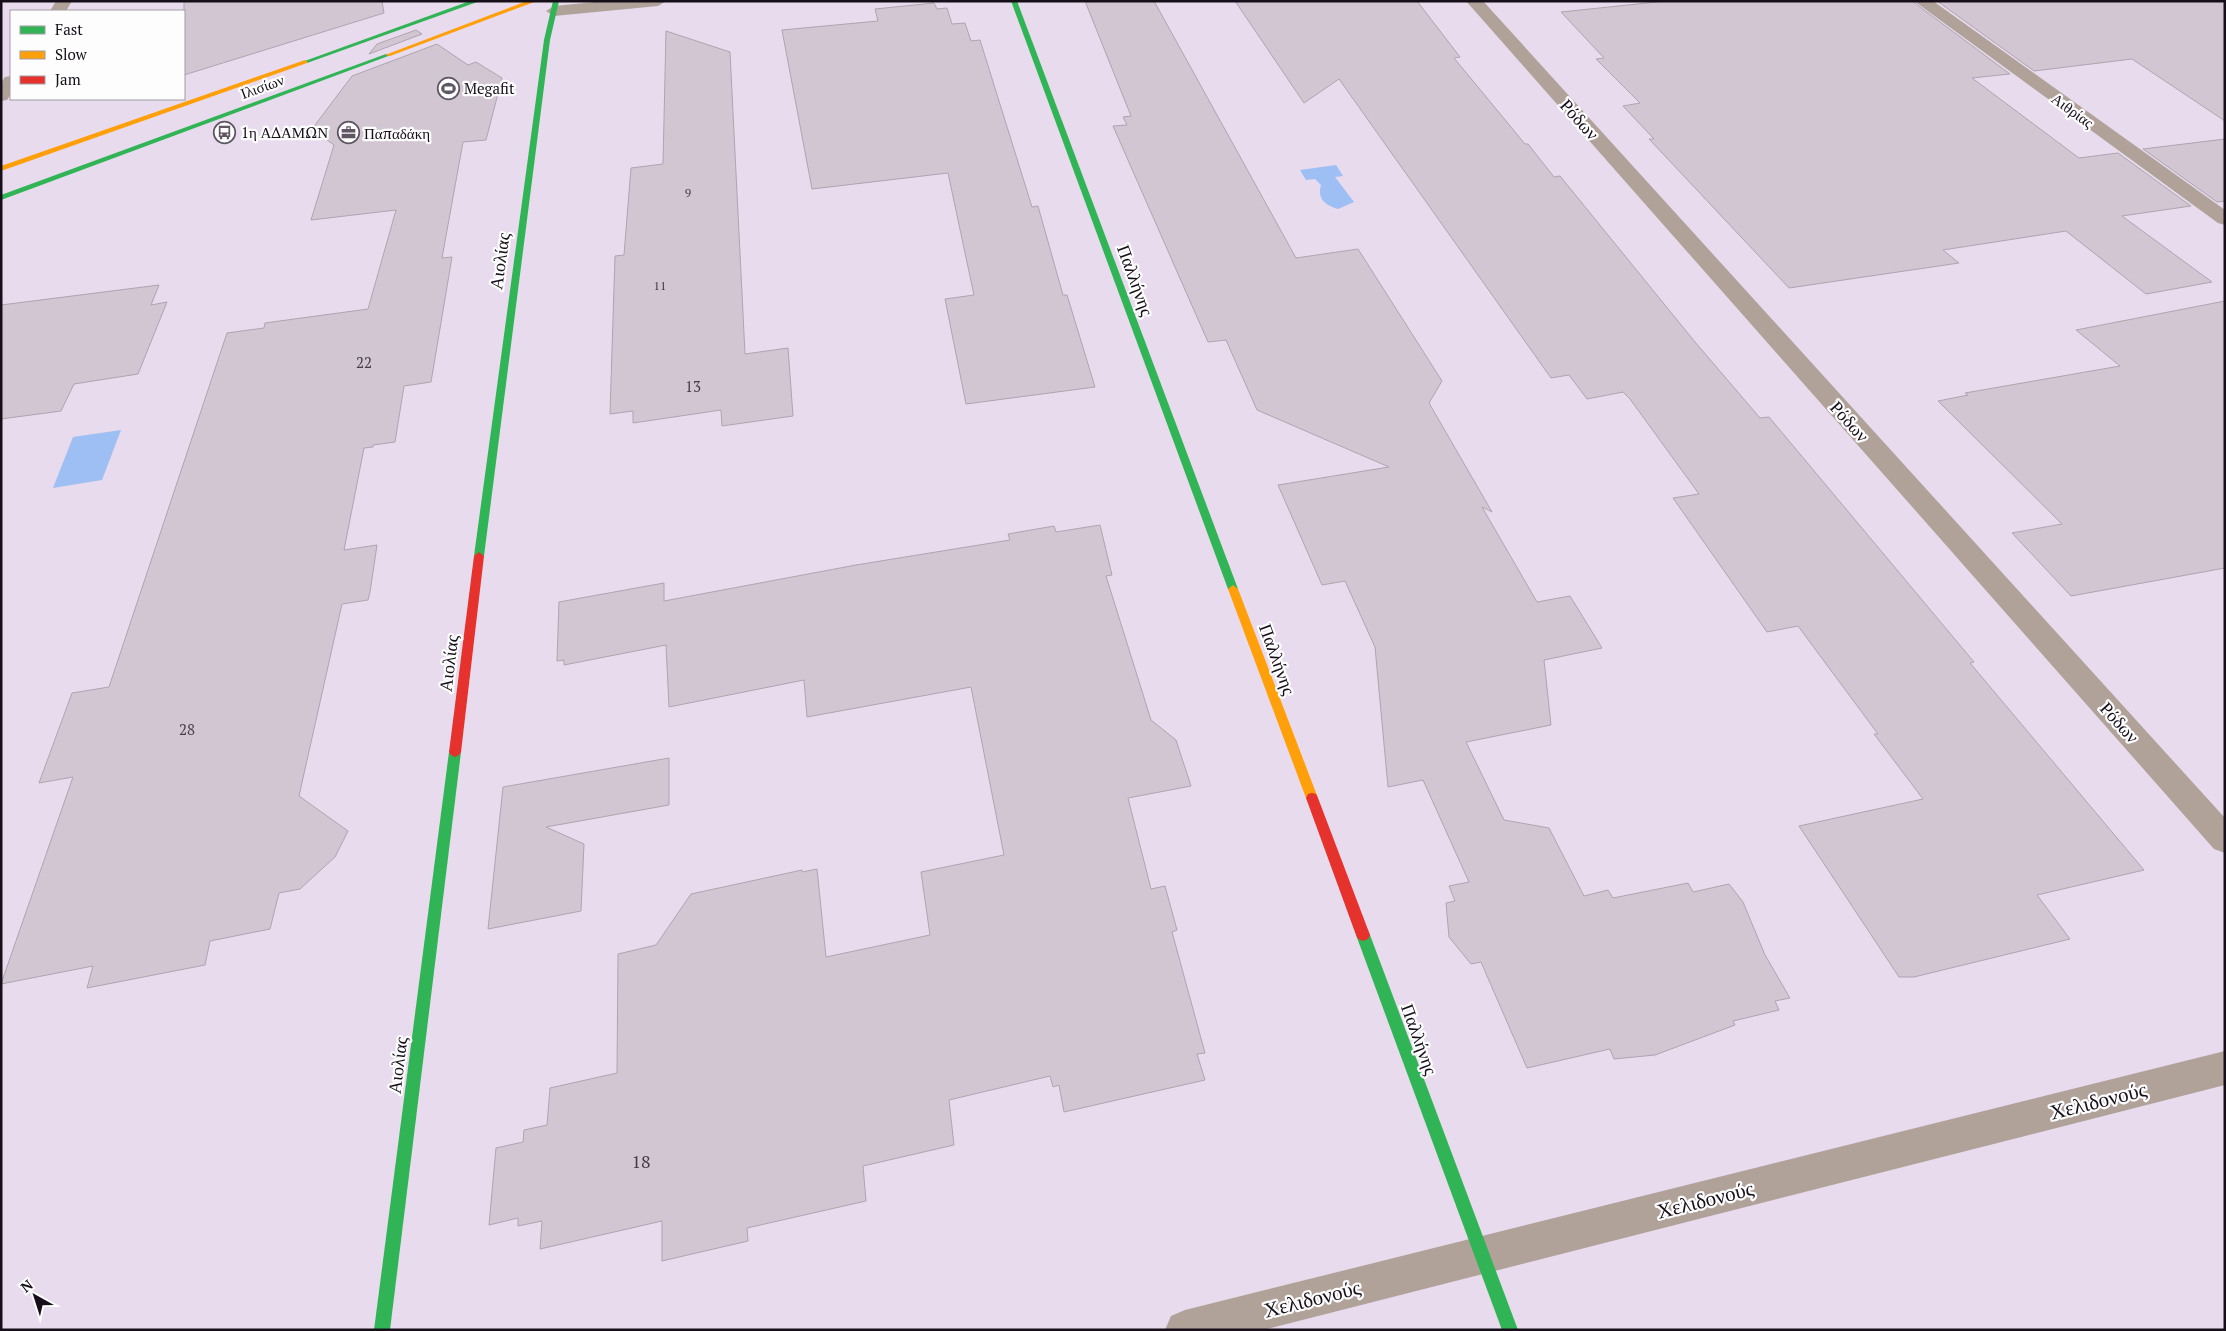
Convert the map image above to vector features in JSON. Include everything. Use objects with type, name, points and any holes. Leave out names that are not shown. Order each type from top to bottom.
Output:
[{"type":"street","name":"Ιλισίων","points":[[1,169],[477,1]]},
{"type":"street","name":"Ιλισίων","points":[[1,198],[534,1]]},
{"type":"street","points":[[555,6],[658,1]]},
{"type":"street","name":"Παλλήνης","points":[[1014,1],[1510,1330]]},
{"type":"street","name":"Ρόδων","points":[[1474,1],[2225,840]]},
{"type":"street","name":"Αιθρίας","points":[[1922,1],[2225,219]]},
{"type":"street","name":"Αιολίας","points":[[382,1330],[505,348],[547,40],[555,6]]},
{"type":"street","points":[[1,96],[10,82]]},
{"type":"street","name":"Χελιδονούς","points":[[1185,1330],[2225,1068]]},
{"type":"water","points":[[1336,165],[1343,176],[1335,177],[1354,202],[1338,209],[1329,206],[1323,201],[1320,194],[1321,185],[1315,179],[1306,180],[1300,170]]},
{"type":"water","points":[[121,430],[102,480],[53,488],[73,437]]},
{"type":"building","points":[[184,1],[382,1],[384,13],[185,75]]},
{"type":"building","points":[[1085,1],[1154,1],[1296,258],[1358,249],[1442,381],[1429,403],[1492,512],[1482,507],[1537,602],[1570,596],[1602,648],[1544,660],[1551,725],[1466,742],[1504,820],[1549,828],[1584,896],[1608,890],[1613,898],[1688,883],[1693,892],[1729,884],[1743,902],[1765,955],[1790,998],[1775,1001],[1779,1010],[1733,1021],[1735,1025],[1655,1055],[1614,1059],[1610,1049],[1527,1068],[1481,962],[1471,964],[1449,937],[1446,903],[1455,901],[1449,886],[1469,882],[1423,780],[1388,787],[1375,647],[1345,581],[1322,585],[1278,485],[1389,467],[1257,410],[1226,340],[1208,342],[1113,126],[1127,125],[1123,117],[1131,116]]},
{"type":"building","points":[[1235,1],[1417,1],[1460,57],[1454,58],[1525,144],[1528,144],[1554,177],[1560,176],[1695,342],[1760,418],[1769,417],[1974,662],[1970,663],[2144,870],[2037,895],[2070,939],[1914,977],[1899,977],[1799,826],[1923,799],[1874,734],[1878,734],[1798,626],[1767,632],[1673,498],[1699,494],[1630,399],[1623,392],[1587,399],[1569,375],[1551,378],[1339,79],[1304,103]]},
{"type":"building","points":[[1666,1],[1912,1],[2010,74],[1972,78],[2079,158],[2118,153],[2191,206],[2122,216],[2212,282],[2146,294],[2066,231],[1943,250],[1959,263],[1789,288],[1649,139],[1654,139],[1623,106],[1640,103],[1596,59],[1604,58],[1561,12]]},
{"type":"building","points":[[1937,1],[2225,1],[2225,121],[2132,59],[2034,71]]},
{"type":"building","points":[[934,3],[937,9],[947,8],[952,24],[965,23],[971,41],[980,40],[1032,207],[1038,206],[1063,295],[1067,295],[1095,387],[966,404],[945,299],[974,295],[948,173],[812,189],[782,30],[878,21],[875,9]]},
{"type":"building","points":[[416,30],[422,34],[369,54],[377,44]]},
{"type":"building","points":[[666,31],[730,52],[745,354],[788,348],[793,416],[722,426],[721,410],[633,423],[633,411],[610,414],[615,256],[624,255],[631,168],[663,164]]},
{"type":"building","points":[[437,44],[468,65],[476,62],[502,78],[486,140],[463,142],[442,258],[452,257],[431,382],[404,386],[395,442],[364,448],[344,550],[377,545],[370,592],[368,600],[342,604],[299,796],[348,831],[335,857],[300,889],[279,893],[270,929],[210,941],[205,965],[87,988],[93,966],[1,984],[73,777],[39,783],[72,693],[109,687],[227,333],[264,328],[265,323],[368,309],[396,210],[311,220],[334,145],[312,129],[352,76]]},
{"type":"building","points":[[2225,139],[2225,201],[2217,202],[2143,149]]},
{"type":"building","points":[[159,285],[151,305],[167,302],[138,374],[74,384],[61,411],[1,419],[1,305]]},
{"type":"building","points":[[2225,301],[2225,568],[2071,596],[2012,533],[2062,524],[1938,401],[1968,395],[1965,393],[2120,366],[2076,330]]},
{"type":"building","points":[[1100,525],[1112,575],[1106,576],[1151,720],[1176,740],[1191,786],[1128,798],[1151,889],[1165,886],[1177,930],[1172,932],[1205,1053],[1197,1054],[1205,1080],[1064,1112],[1059,1085],[1053,1087],[1050,1076],[949,1100],[954,1145],[863,1166],[866,1201],[747,1228],[748,1241],[662,1261],[662,1221],[540,1249],[542,1221],[518,1226],[518,1218],[489,1225],[496,1148],[523,1142],[524,1130],[547,1125],[550,1088],[617,1073],[618,954],[656,945],[691,894],[802,870],[802,872],[817,869],[826,957],[930,935],[921,872],[1004,855],[971,687],[807,717],[804,680],[669,707],[666,645],[564,665],[564,660],[557,661],[559,602],[664,583],[664,601],[856,565],[1010,540],[1008,534],[1054,526],[1056,532]]},
{"type":"building","points":[[669,758],[669,805],[546,827],[584,844],[581,911],[488,929],[503,787]]},
{"type":"traffic: fast","points":[[305,62],[477,1]]},
{"type":"traffic: fast","points":[[479,556],[547,40],[556,1]]},
{"type":"traffic: fast","points":[[1014,1],[1233,589]]},
{"type":"traffic: fast","points":[[1,198],[388,55]]},
{"type":"traffic: fast","points":[[382,1330],[455,752]]},
{"type":"traffic: fast","points":[[1363,935],[1510,1330]]},
{"type":"traffic: slow","points":[[388,55],[534,1]]},
{"type":"traffic: slow","points":[[1,169],[305,62]]},
{"type":"traffic: slow","points":[[1233,589],[1312,798]]},
{"type":"traffic: jam","points":[[455,752],[479,556]]},
{"type":"traffic: jam","points":[[1312,798],[1363,935]]},
{"type":"place","name":"Megafit","points":[[448,88]]},
{"type":"place","name":"1η ΑΔΑΜΩΝ","points":[[225,132]]},
{"type":"place","name":"Παπαδάκη","points":[[348,133]]}]
